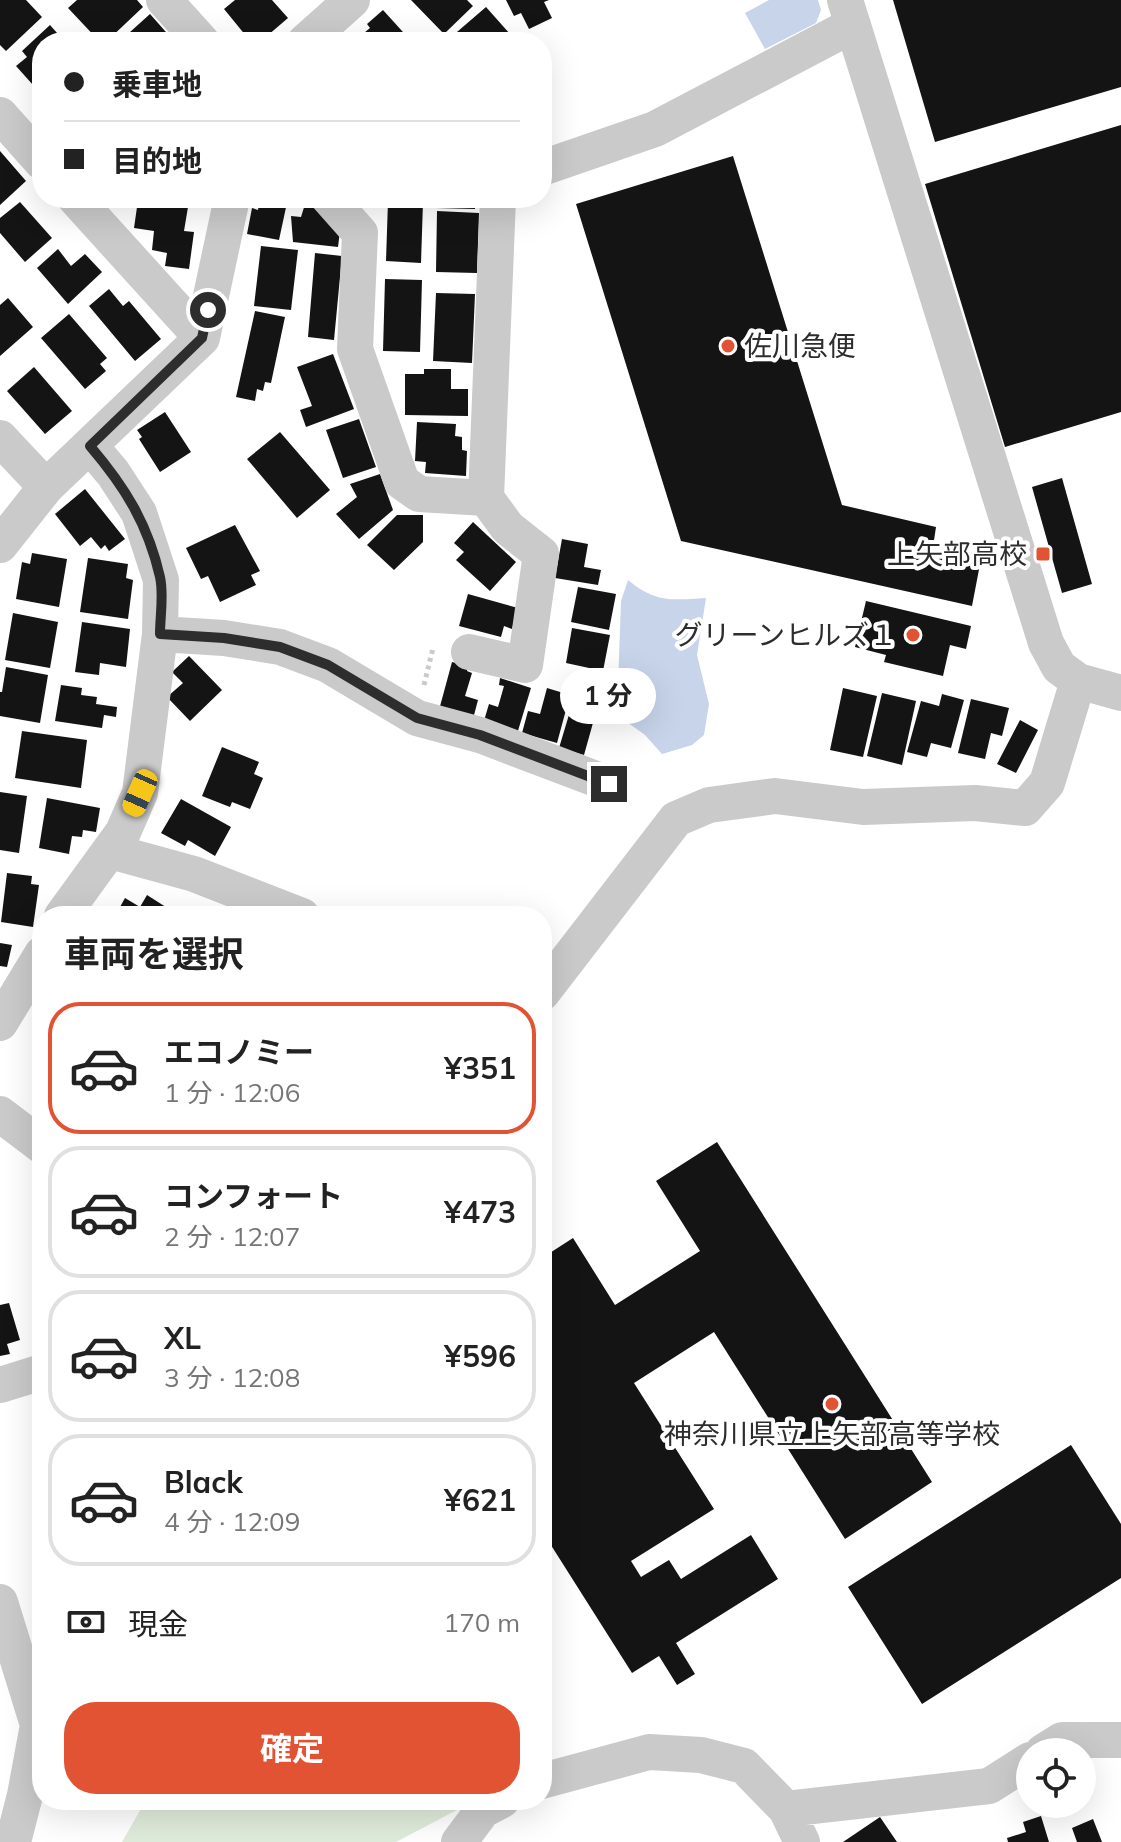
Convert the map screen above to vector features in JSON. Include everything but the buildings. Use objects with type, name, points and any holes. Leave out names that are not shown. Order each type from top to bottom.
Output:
[{"type":"street","points":[[164,0],[193,32]]},
{"type":"street","points":[[316,32],[352,0]]},
{"type":"street","points":[[552,165],[655,129],[849,13],[1046,643],[1059,667],[1078,681],[1121,693]]},
{"type":"street","points":[[0,115],[32,151]]},
{"type":"street","points":[[84,208],[202,338]]},
{"type":"street","points":[[0,545],[46,487],[202,338],[230,208]]},
{"type":"street","points":[[338,208],[360,233],[355,349],[402,482],[419,494],[486,498]]},
{"type":"street","points":[[469,652],[525,665],[541,554],[508,528],[486,498],[498,208]]},
{"type":"street","points":[[0,438],[46,487]]},
{"type":"street","points":[[69,906],[123,832],[140,793],[160,634],[161,580],[139,513],[113,473],[90,446]]},
{"type":"street","points":[[160,634],[224,638],[280,647],[328,665],[417,718],[480,735],[609,784]]},
{"type":"street","points":[[552,980],[676,819],[709,805],[775,796],[863,807],[975,803],[1025,808],[1047,783],[1078,681]]},
{"type":"street","points":[[110,851],[194,874],[276,906]]},
{"type":"street","points":[[0,1023],[32,970]]},
{"type":"street","points":[[0,1114],[32,1138]]},
{"type":"street","points":[[0,1385],[32,1375]]},
{"type":"street","points":[[0,1602],[32,1706]]},
{"type":"street","points":[[1096,1740],[1121,1740]]},
{"type":"street","points":[[13,1842],[13,1797],[32,1742]]},
{"type":"street","points":[[552,1778],[649,1752],[701,1755],[744,1766],[786,1809],[802,1842]]},
{"type":"street","points":[[786,1809],[989,1786],[1016,1769]]},
{"type":"street","points":[[459,1842],[483,1810]]},
{"type":"path","points":[[417,718],[434,643],[469,652]]},
{"type":"green space","points":[[140,1810],[457,1810],[396,1842],[122,1842]]},
{"type":"water","points":[[769,0],[818,0],[821,10],[816,23],[765,49],[745,13]]},
{"type":"water","points":[[628,580],[647,593],[664,598],[706,598],[697,655],[709,704],[704,735],[692,745],[662,754],[645,735],[617,715],[621,601]]},
{"type":"place","name":"佐川急便","points":[[728,346]]},
{"type":"place","name":"上矢部高校","points":[[1043,554]]},
{"type":"place","name":"グリーンヒルズ１","points":[[913,635]]},
{"type":"place","name":"神奈川県立上矢部高等学校","points":[[832,1404]]},
{"type":"route","points":[[208,310],[202,338],[90,446],[113,473],[139,513],[161,580],[160,634],[224,638],[280,647],[328,665],[417,718],[480,735],[609,784]]}]
